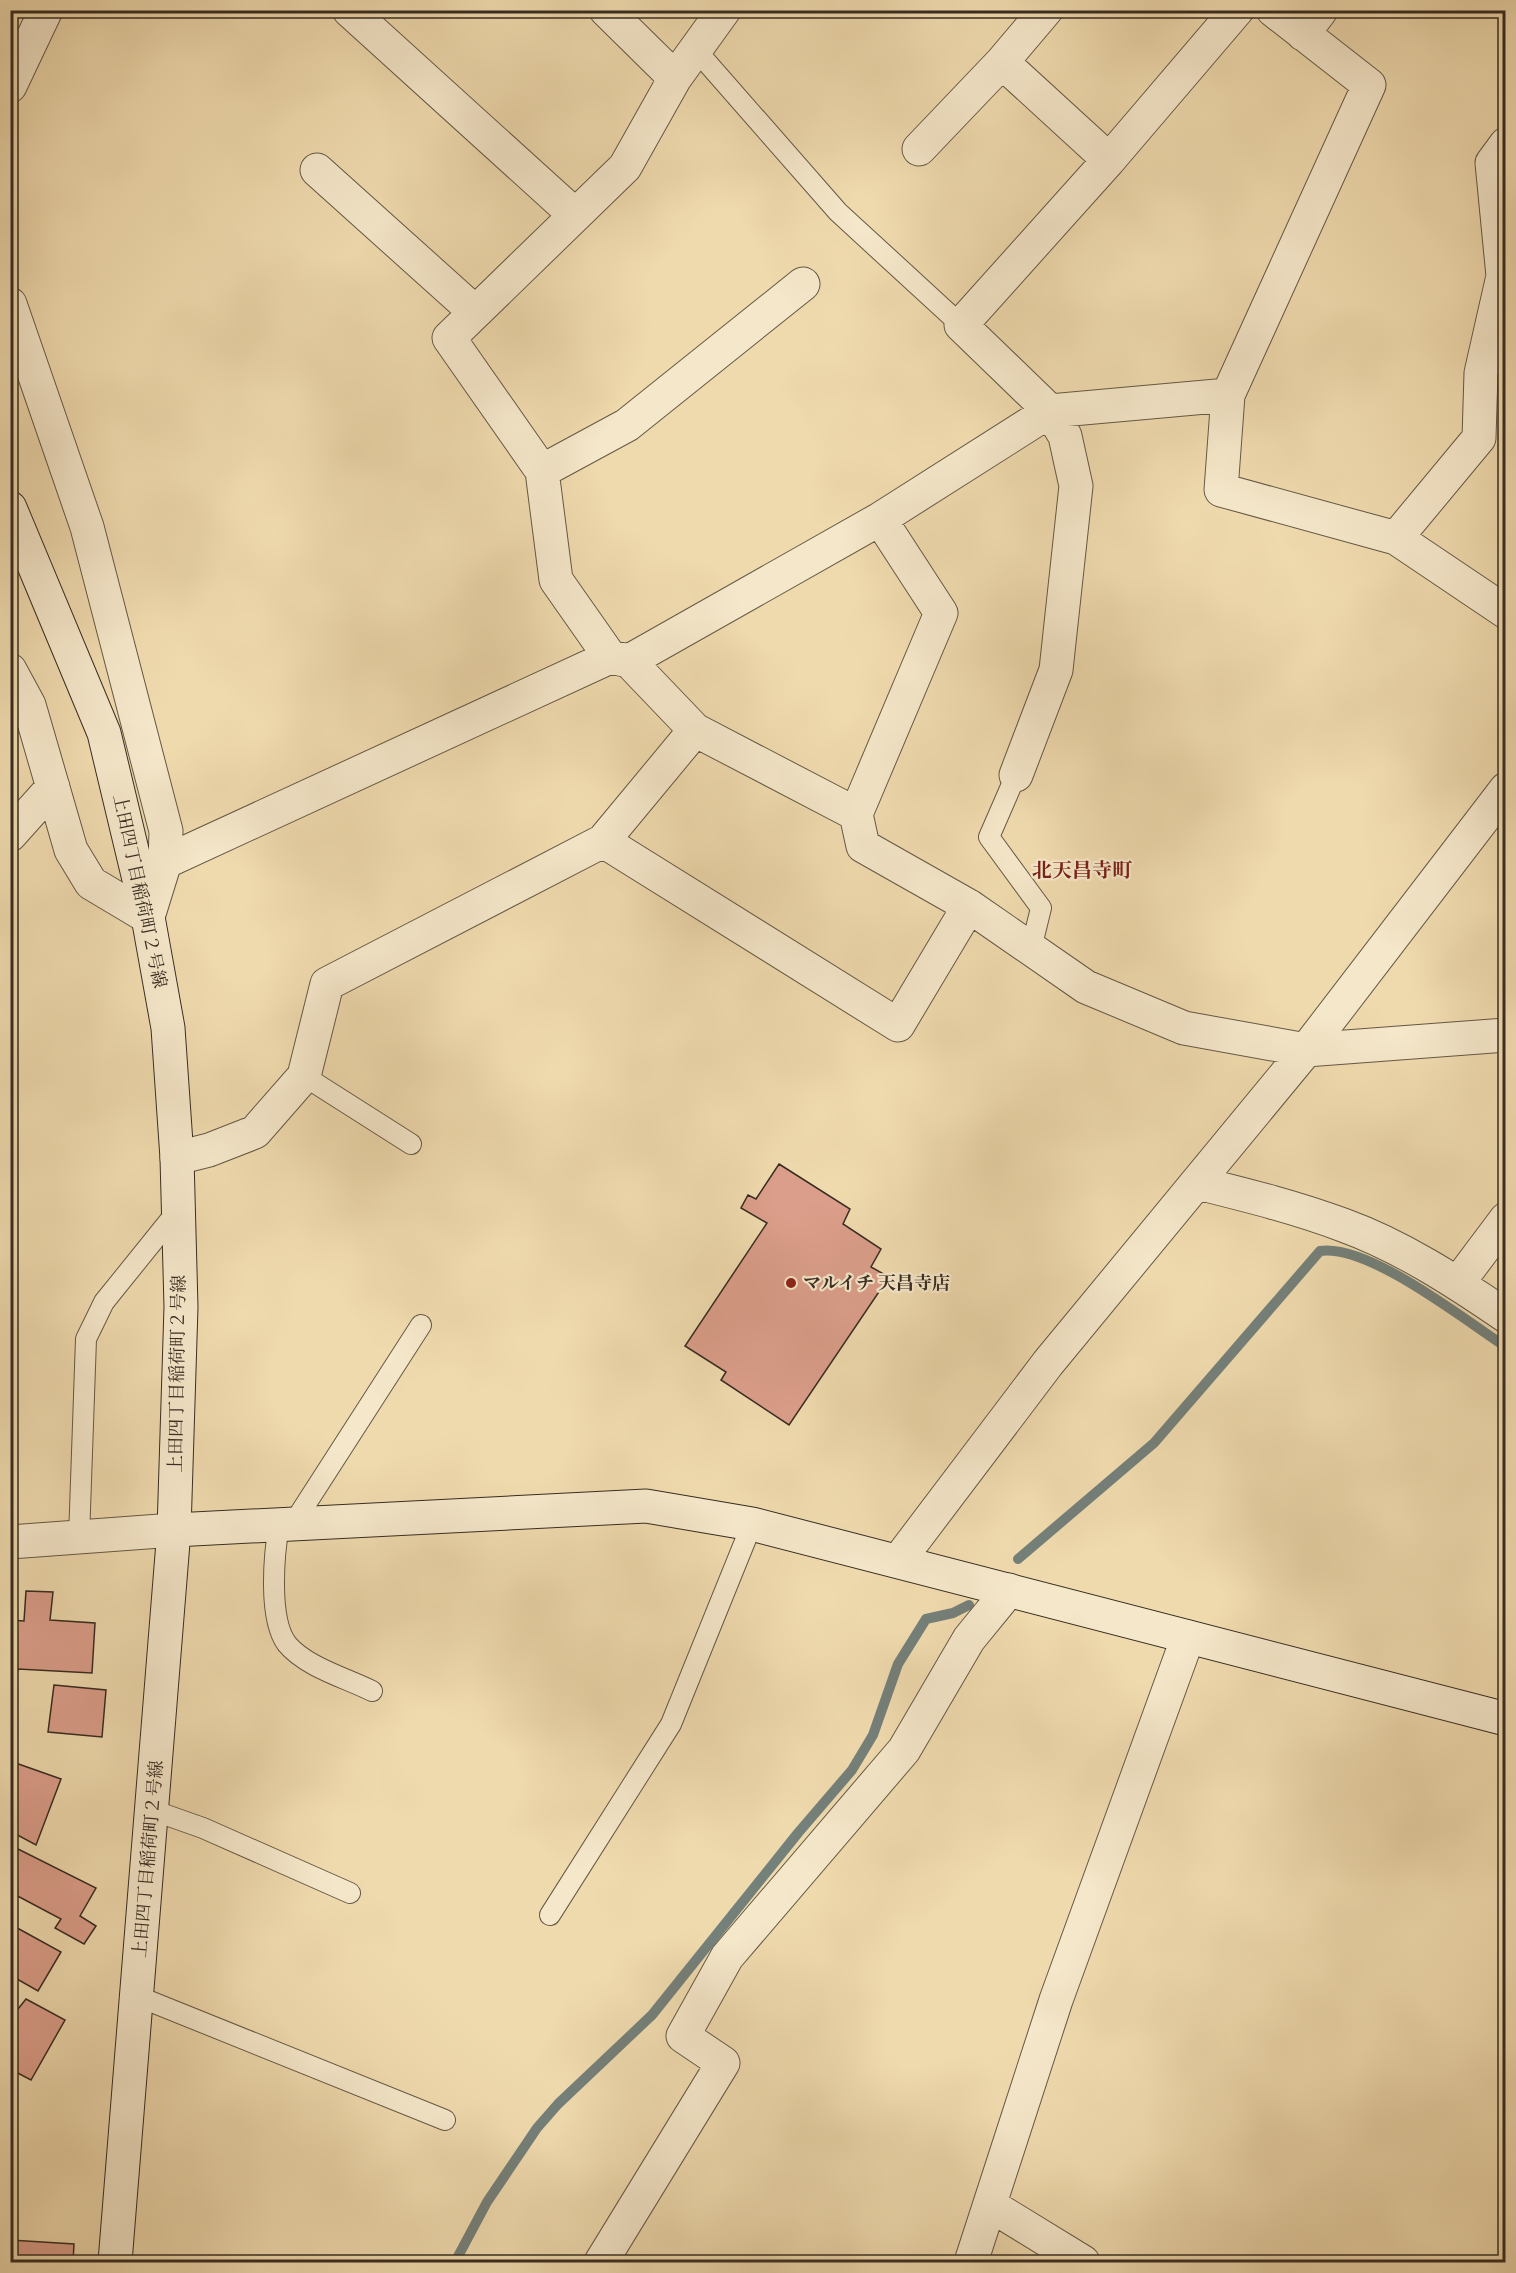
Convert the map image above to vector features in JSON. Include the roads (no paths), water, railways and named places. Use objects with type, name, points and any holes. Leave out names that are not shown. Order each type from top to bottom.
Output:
[{"type":"street","points":[[10,86],[45,10]]},
{"type":"street","points":[[349,10],[575,215]]},
{"type":"street","points":[[606,10],[675,78]]},
{"type":"street","points":[[724,10],[675,78],[625,167],[449,338],[542,471],[556,580],[620,659],[695,730],[856,814]]},
{"type":"street","points":[[919,149],[1002,62],[1046,10]]},
{"type":"street","points":[[1016,774],[1056,670],[1076,486],[1065,436],[1050,411],[961,325],[1109,160],[1237,10]]},
{"type":"street","points":[[1273,10],[1312,22],[1369,85],[1228,395],[1221,490],[1396,538],[1506,612]]},
{"type":"street","points":[[1002,62],[1109,160]]},
{"type":"street","points":[[1396,538],[1479,438],[1481,373],[1503,276],[1492,163],[1506,144]]},
{"type":"street","points":[[317,170],[475,312]]},
{"type":"street","points":[[542,471],[627,424],[803,284]]},
{"type":"street","points":[[10,304],[87,527],[166,831],[165,862],[148,917],[91,883],[71,850],[29,705],[10,670]]},
{"type":"street","points":[[165,862],[620,659],[880,519],[1050,411],[1228,395]]},
{"type":"street","name":"上田四丁目稲荷町２号線","points":[[10,508],[104,733],[148,917],[168,1028],[177,1158],[181,1307],[174,1530],[115,2262]]},
{"type":"street","points":[[880,519],[941,614],[856,814],[863,846],[969,906],[1086,987],[1184,1028],[1306,1050],[1506,1035]]},
{"type":"street","points":[[177,1158],[208,1150],[255,1132],[304,1076],[327,984],[603,840],[695,730]]},
{"type":"street","points":[[10,835],[53,788]]},
{"type":"street","points":[[899,1560],[1048,1363],[1306,1050],[1506,789]]},
{"type":"street","points":[[603,840],[898,1025],[969,906]]},
{"type":"street","points":[[1198,1183],[1287,1206],[1345,1225],[1458,1283],[1506,1316]]},
{"type":"street","points":[[1458,1283],[1506,1219]]},
{"type":"street","points":[[10,1542],[174,1530],[646,1506],[752,1524],[899,1560],[1506,1719]]},
{"type":"street","points":[[601,2262],[723,2063],[683,2036],[727,1957],[904,1750],[969,1639],[1009,1590]]},
{"type":"street","points":[[971,2262],[1056,2000],[1188,1637]]},
{"type":"street","points":[[990,2205],[1083,2262]]},
{"type":"lane","points":[[696,50],[838,212],[961,325]]},
{"type":"lane","points":[[1016,774],[989,837],[1041,908],[1031,949]]},
{"type":"lane","points":[[304,1076],[411,1144]]},
{"type":"lane","points":[[79,1538],[86,1339],[104,1302],[178,1209]]},
{"type":"lane","points":[[372,1690],[310,1662],[287,1643],[278,1617],[272,1565],[286,1525],[421,1325]]},
{"type":"lane","points":[[550,1915],[670,1724],[752,1524]]},
{"type":"lane","points":[[152,1810],[203,1828],[350,1893]]},
{"type":"lane","points":[[137,1996],[445,2120]]},
{"type":"waterway","points":[[1018,1559],[1154,1443],[1320,1251],[1340,1252],[1364,1259],[1389,1271],[1441,1302],[1506,1347]]},
{"type":"waterway","points":[[455,2262],[487,2202],[537,2128],[558,2104],[652,2015],[798,1833],[852,1770],[873,1735],[898,1664],[926,1619],[953,1613],[969,1605]]},
{"type":"place","name":"マルイチ 天昌寺店","points":[[791,1283]]},
{"type":"district","name":"北天昌寺町","points":[[1082,870]]}]
